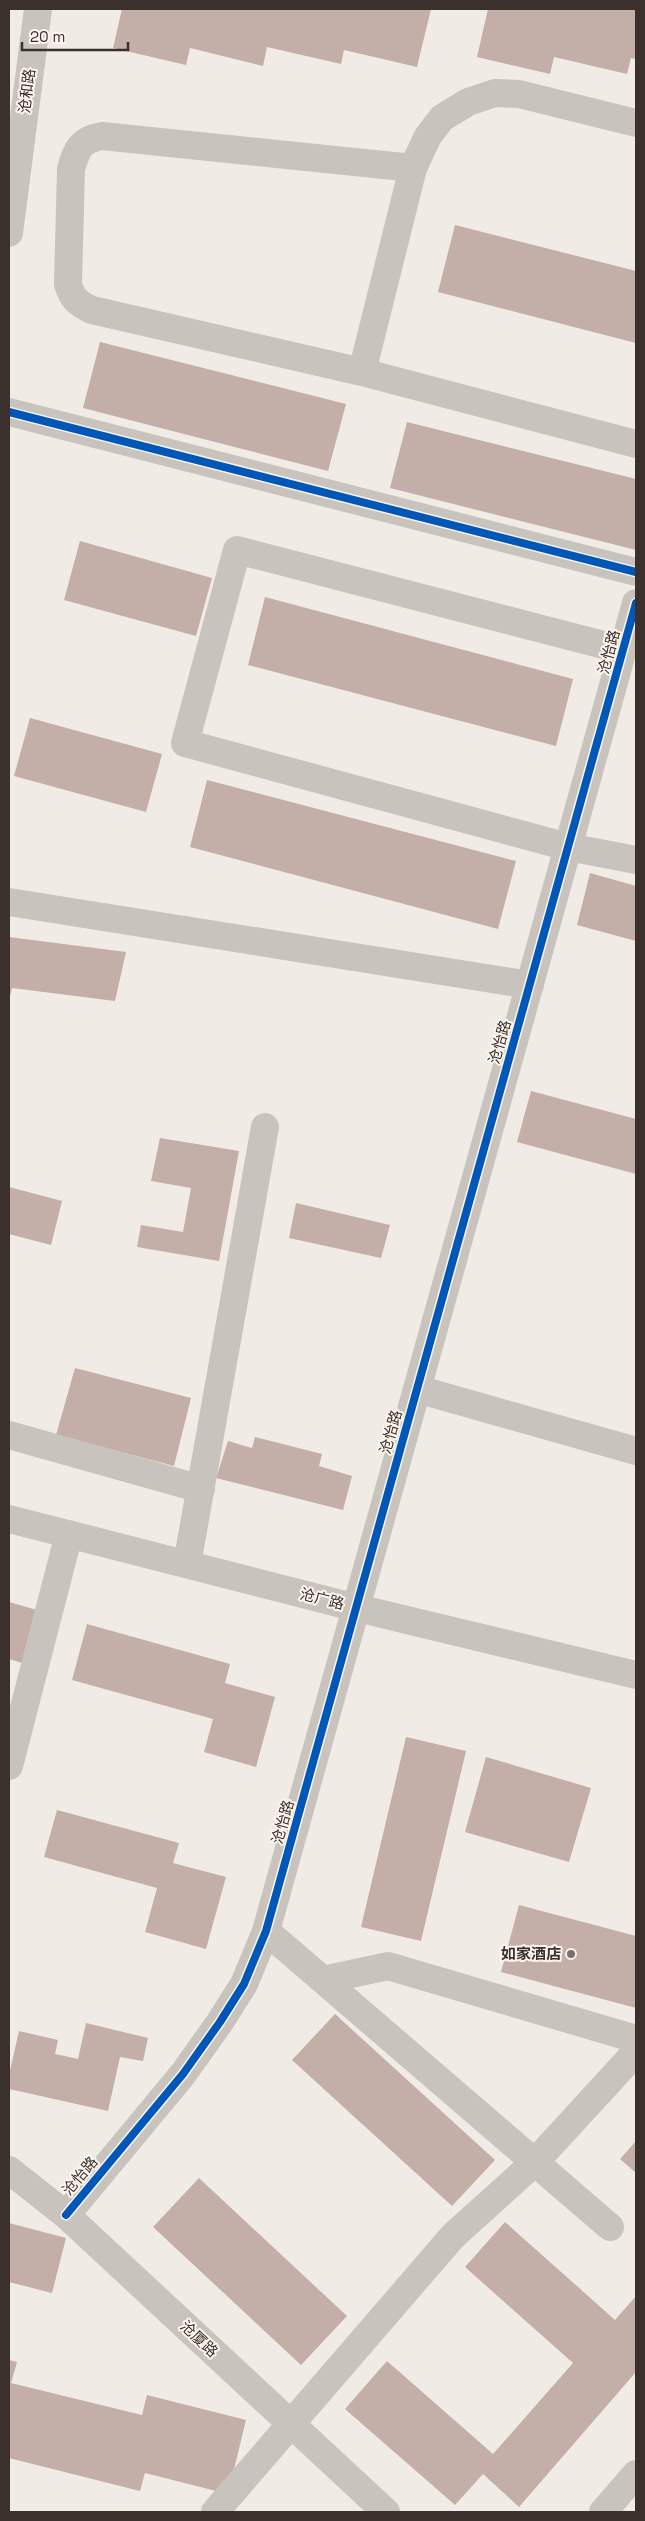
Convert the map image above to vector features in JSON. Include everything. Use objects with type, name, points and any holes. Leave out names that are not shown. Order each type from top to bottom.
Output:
[{"type":"street","name":"沧和路","points":[[9,232],[38,9]]},
{"type":"street","points":[[362,372],[413,168],[428,136],[442,118],[468,102],[495,93],[519,94],[636,123]]},
{"type":"street","points":[[413,168],[102,136],[88,138],[76,152],[71,169],[68,284],[71,296],[80,304],[92,310],[362,372],[636,444]]},
{"type":"street","points":[[9,412],[636,572]]},
{"type":"street","points":[[623,650],[237,550],[185,743],[568,847],[636,860]]},
{"type":"street","name":"沧怡路","points":[[66,2215],[183,2074],[220,2022],[244,1984],[266,1931],[636,603]]},
{"type":"street","points":[[9,902],[530,985]]},
{"type":"street","points":[[187,1564],[265,1127]]},
{"type":"street","points":[[418,1389],[636,1451]]},
{"type":"street","points":[[9,1435],[201,1488]]},
{"type":"street","name":"沧广路","points":[[9,1519],[357,1608],[636,1676]]},
{"type":"street","points":[[9,1766],[69,1534]]},
{"type":"street","points":[[266,1931],[610,2226]]},
{"type":"street","points":[[323,1980],[388,1966],[636,2038]]},
{"type":"street","points":[[214,2512],[454,2236],[535,2162],[636,2052]]},
{"type":"street","name":"沧厦路","points":[[9,2170],[66,2215],[386,2512]]},
{"type":"street","points":[[603,2512],[636,2474]]},
{"type":"building","points":[[122,9],[431,9],[417,67],[344,50],[341,64],[267,47],[263,66],[190,48],[186,65],[113,48]]},
{"type":"building","points":[[488,9],[636,9],[636,59],[631,58],[627,74],[554,57],[550,74],[477,57]]},
{"type":"building","points":[[455,225],[636,271],[636,343],[438,292]]},
{"type":"building","points":[[100,342],[346,404],[328,471],[83,408]]},
{"type":"building","points":[[407,422],[636,479],[636,550],[390,488]]},
{"type":"building","points":[[80,541],[212,578],[196,636],[64,600]]},
{"type":"building","points":[[265,597],[573,679],[556,746],[248,665]]},
{"type":"building","points":[[30,718],[162,754],[146,812],[14,776]]},
{"type":"building","points":[[207,780],[516,861],[498,929],[190,847]]},
{"type":"building","points":[[590,873],[636,886],[636,941],[577,925]]},
{"type":"building","points":[[9,937],[126,952],[115,1001],[12,988],[9,1000]]},
{"type":"building","points":[[531,1091],[636,1119],[636,1174],[517,1142]]},
{"type":"building","points":[[160,1138],[239,1151],[219,1261],[137,1247],[141,1225],[183,1232],[191,1188],[151,1181]]},
{"type":"building","points":[[9,1187],[62,1201],[51,1245],[9,1234]]},
{"type":"building","points":[[296,1203],[390,1225],[381,1258],[289,1238]]},
{"type":"building","points":[[75,1368],[191,1398],[174,1466],[56,1435]]},
{"type":"building","points":[[255,1437],[322,1454],[319,1466],[352,1476],[343,1510],[216,1478],[228,1441],[252,1448]]},
{"type":"building","points":[[9,1602],[37,1610],[22,1663],[9,1659]]},
{"type":"building","points":[[87,1624],[230,1664],[225,1683],[275,1697],[256,1767],[204,1752],[213,1719],[72,1680]]},
{"type":"building","points":[[406,1737],[466,1751],[421,1941],[361,1927]]},
{"type":"building","points":[[486,1757],[591,1788],[569,1862],[465,1832]]},
{"type":"building","points":[[57,1810],[179,1843],[173,1863],[226,1877],[206,1949],[145,1932],[157,1888],[44,1857]]},
{"type":"building","name":"如家酒店","points":[[519,1905],[636,1936],[636,2008],[501,1972]]},
{"type":"building","points":[[335,2014],[495,2160],[452,2206],[292,2060]]},
{"type":"building","points":[[86,2023],[148,2038],[143,2061],[120,2057],[108,2111],[9,2089],[9,2075],[19,2031],[58,2040],[55,2054],[78,2059]]},
{"type":"building","points":[[636,2141],[636,2173],[620,2159]]},
{"type":"building","points":[[199,2178],[347,2316],[301,2365],[153,2227]]},
{"type":"building","points":[[505,2222],[615,2320],[636,2296],[636,2372],[519,2507],[483,2474],[455,2505],[345,2409],[387,2361],[493,2454],[573,2363],[465,2267]]},
{"type":"building","points":[[9,2223],[66,2238],[52,2293],[9,2282]]},
{"type":"building","points":[[9,2360],[17,2362],[11,2383],[142,2415],[147,2395],[246,2420],[228,2494],[145,2473],[140,2491],[9,2458]]},
{"type":"cycle path","points":[[9,412],[636,572]]},
{"type":"cycle path","points":[[66,2215],[183,2074],[220,2022],[244,1984],[266,1931],[636,603]]},
{"type":"place","name":"如家酒店","points":[[571,1954]]}]
